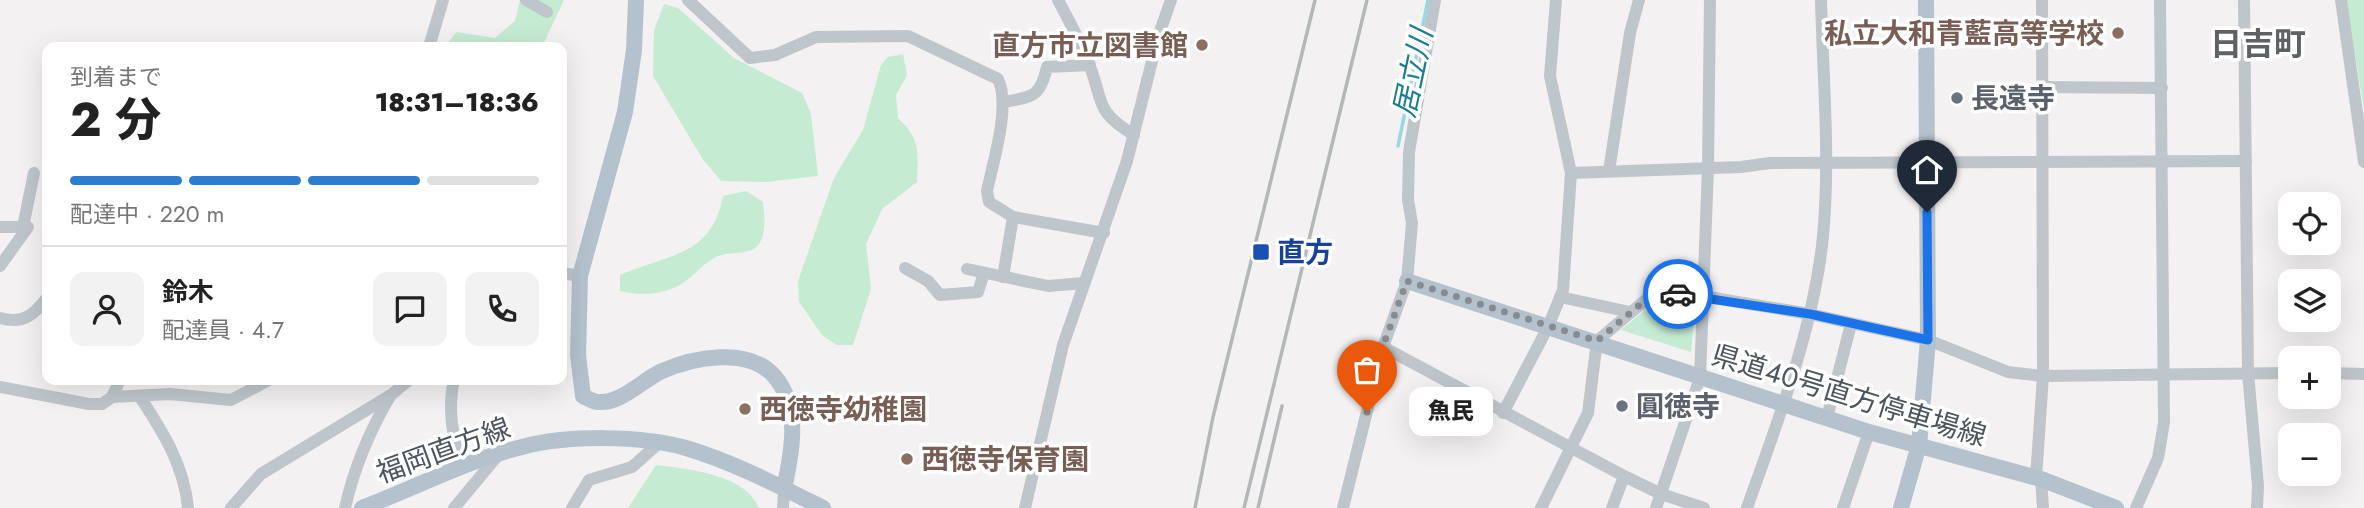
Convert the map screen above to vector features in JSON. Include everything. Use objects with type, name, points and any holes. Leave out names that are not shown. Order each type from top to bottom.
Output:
[{"type":"main road","points":[[636,0],[634,50],[625,112],[580,276],[578,355],[583,396],[597,402],[612,399],[659,373],[686,362],[745,359],[766,366],[784,388],[793,417],[784,489]]},
{"type":"main road","points":[[1901,508],[1919,445],[1928,340],[1926,0]]},
{"type":"main road","name":"県道40号直方停車場線","points":[[1407,281],[1869,432],[2039,478],[2116,508]]},
{"type":"main road","name":"福岡直方線","points":[[362,508],[462,467],[523,446],[582,439],[659,443],[686,449],[784,489],[822,508]]},
{"type":"street","points":[[430,42],[443,0]]},
{"type":"street","points":[[526,0],[547,12]]},
{"type":"street","points":[[688,0],[750,58],[775,55],[816,37],[908,36],[999,79],[1003,102],[987,191],[989,202],[1013,217],[1104,233]]},
{"type":"street","points":[[1058,0],[1090,65],[1097,99],[1115,124],[1134,135]]},
{"type":"street","points":[[1025,508],[1063,345],[1104,233],[1134,135],[1158,37],[1171,0]]},
{"type":"street","points":[[1343,508],[1383,346],[1407,281],[1412,223],[1408,200],[1409,152],[1435,0]]},
{"type":"street","points":[[1503,413],[1548,327],[1560,297],[1571,173],[1550,76],[1556,0]]},
{"type":"street","points":[[1609,171],[1630,33],[1639,0]]},
{"type":"street","points":[[1656,508],[1700,378],[1709,168],[1710,0]]},
{"type":"street","points":[[1747,508],[1784,403],[1810,314],[1822,245],[1825,163],[1822,0]]},
{"type":"street","points":[[2042,0],[2043,376],[2039,478],[2043,508]]},
{"type":"street","points":[[2136,508],[2161,448],[2165,374],[2160,0]]},
{"type":"street","points":[[2244,0],[2248,373],[2258,486],[2257,508]]},
{"type":"street","points":[[2341,0],[2364,162]]},
{"type":"street","points":[[1003,102],[1036,94],[1042,88],[1047,67],[1090,65]]},
{"type":"street","points":[[2042,88],[2162,88]]},
{"type":"street","points":[[1571,173],[1927,161],[2246,161]]},
{"type":"street","points":[[23,227],[34,173]]},
{"type":"street","points":[[1003,278],[1013,217]]},
{"type":"street","points":[[0,228],[28,227],[0,266]]},
{"type":"street","points":[[905,268],[928,281],[940,295],[978,292],[984,273]]},
{"type":"street","points":[[967,269],[1048,286],[1084,283]]},
{"type":"street","points":[[567,274],[580,276]]},
{"type":"street","points":[[1541,508],[1588,413],[1597,341],[1655,292],[1702,296],[1810,314],[1928,340],[1986,366],[2008,372],[2043,376],[2278,373]]},
{"type":"street","points":[[1560,297],[1630,312]]},
{"type":"street","points":[[0,318],[13,321],[33,316],[42,304]]},
{"type":"street","points":[[1827,418],[1852,324]]},
{"type":"street","points":[[1383,346],[1570,449],[1661,494],[1704,508]]},
{"type":"street","points":[[2341,373],[2364,373]]},
{"type":"street","points":[[0,387],[89,404],[102,404],[112,397],[118,385]]},
{"type":"street","points":[[112,397],[170,394],[231,400],[260,385]]},
{"type":"street","points":[[230,508],[261,474],[391,395],[402,385]]},
{"type":"street","points":[[453,385],[452,431],[462,467]]},
{"type":"street","points":[[345,508],[353,472],[367,436],[391,395]]},
{"type":"street","points":[[140,397],[170,442],[186,488],[188,508]]},
{"type":"street","points":[[1843,508],[1869,432]]},
{"type":"street","points":[[572,508],[589,480],[632,467],[659,443]]},
{"type":"street","points":[[454,508],[499,454]]},
{"type":"street","points":[[1612,508],[1624,476]]},
{"type":"street","points":[[783,508],[784,489]]},
{"type":"green space","points":[[520,0],[564,0],[544,42],[449,42],[456,32],[495,38],[515,21]]},
{"type":"green space","points":[[2346,0],[2364,0],[2364,110]]},
{"type":"green space","points":[[664,4],[678,8],[734,58],[802,93],[811,114],[818,176],[766,182],[721,181],[702,158],[653,76],[654,30]]},
{"type":"green space","points":[[903,54],[907,75],[896,95],[898,118],[911,133],[917,147],[917,182],[882,209],[866,244],[871,289],[853,345],[837,345],[822,335],[799,302],[798,281],[834,178],[863,130],[881,65],[888,57]]},
{"type":"green space","points":[[746,191],[763,202],[764,229],[762,239],[755,248],[718,256],[683,283],[668,290],[644,294],[620,291],[620,275],[671,257],[698,242],[709,231],[723,196]]},
{"type":"green space","points":[[1653,303],[1686,303],[1695,309],[1691,352],[1621,330]]},
{"type":"green space","points":[[656,465],[699,471],[729,481],[752,497],[759,508],[628,508]]},
{"type":"waterway","name":"居立川","points":[[1398,146],[1428,0]]},
{"type":"railway","points":[[1195,508],[1213,417],[1315,0]]},
{"type":"railway","points":[[1244,508],[1367,0]]},
{"type":"railway","points":[[1258,508],[1282,406]]},
{"type":"way so far","points":[[1367,412],[1383,346],[1407,281],[1597,341],[1655,292],[1678,294]]},
{"type":"place","name":"私立大和青藍高等学校","points":[[2118,33]]},
{"type":"place","name":"直方市立図書館","points":[[1202,45]]},
{"type":"place","name":"長遠寺","points":[[1957,98]]},
{"type":"place","name":"直方","points":[[1261,252]]},
{"type":"place","name":"圓徳寺","points":[[1622,406]]},
{"type":"place","name":"西徳寺幼稚園","points":[[745,409]]},
{"type":"place","name":"魚民","points":[[1367,412]]},
{"type":"place","name":"西徳寺保育園","points":[[907,459]]},
{"type":"district","name":"日吉町","points":[[2258,44]]},
{"type":"route","points":[[1678,294],[1810,314],[1928,340],[1927,212]]}]
